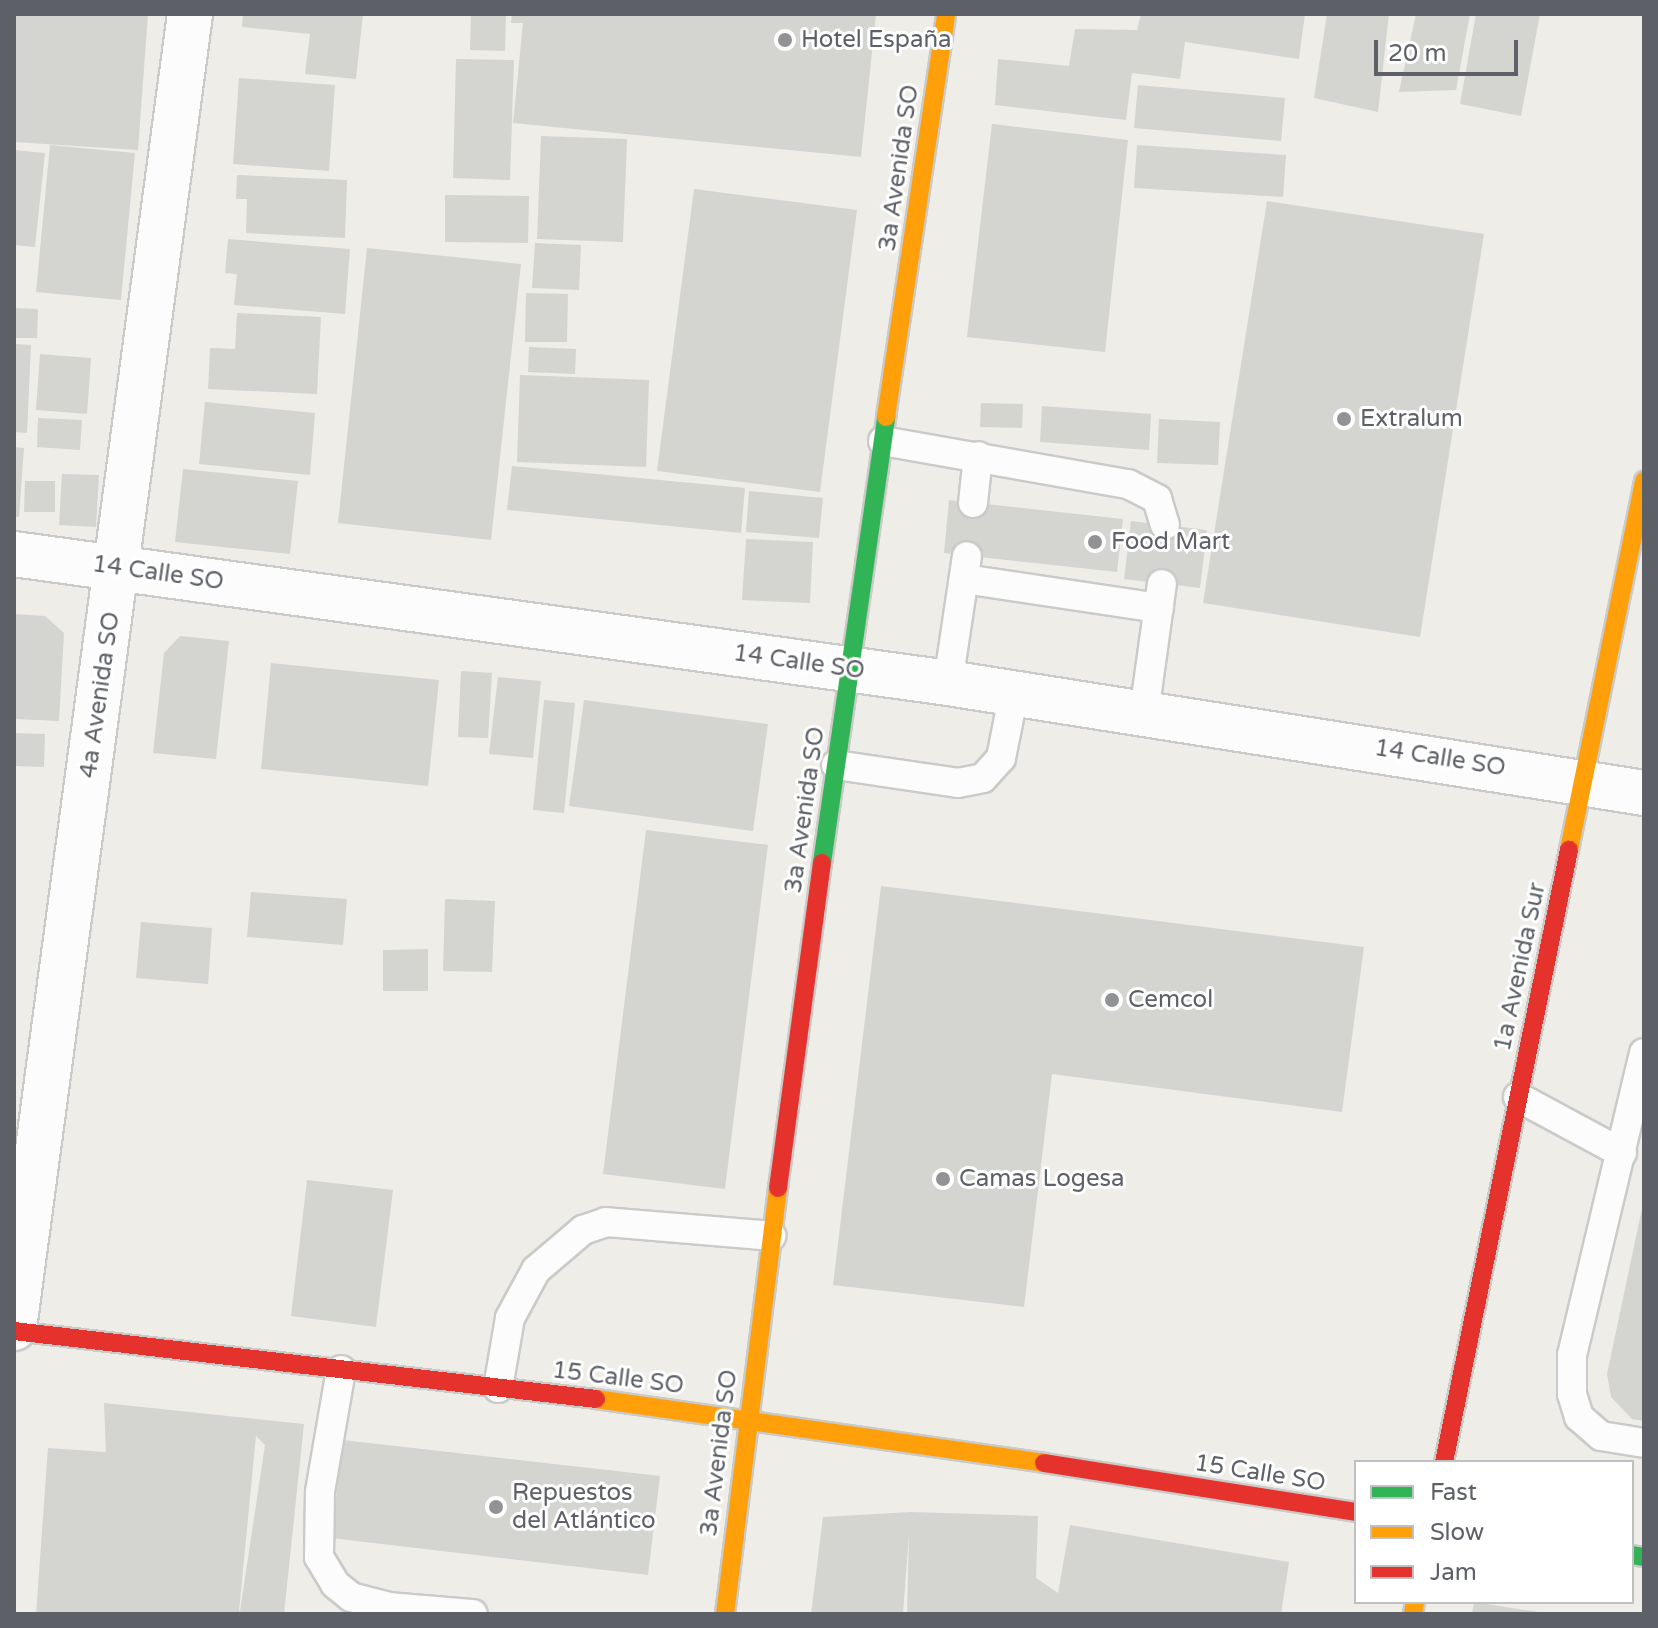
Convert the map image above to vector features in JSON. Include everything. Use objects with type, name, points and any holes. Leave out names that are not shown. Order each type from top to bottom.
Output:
[{"type":"street","name":"4a Avenida SO","points":[[14,1330],[190,14]]},
{"type":"street","name":"3a Avenida SO","points":[[725,1614],[746,1417],[849,669],[946,14]]},
{"type":"street","name":"1a Avenida Sur","points":[[1444,1460],[1644,481]]},
{"type":"street","name":"14 Calle SO","points":[[14,554],[948,683],[1644,793]]},
{"type":"street","name":"15 Calle SO","points":[[14,1330],[746,1417],[1354,1512]]},
{"type":"lane","points":[[883,441],[1128,484],[1157,499],[1165,525]]},
{"type":"lane","points":[[973,503],[978,456]]},
{"type":"lane","points":[[948,683],[966,567],[1161,596],[1144,713]]},
{"type":"lane","points":[[836,765],[958,783],[983,778],[1001,758],[1014,693]]},
{"type":"lane","points":[[1644,1053],[1572,1355],[1572,1394],[1579,1417],[1601,1436],[1644,1443]]},
{"type":"lane","points":[[1518,1097],[1622,1153]]},
{"type":"lane","points":[[498,1388],[510,1318],[536,1270],[583,1230],[606,1222],[771,1236]]},
{"type":"lane","points":[[341,1370],[320,1492],[319,1557],[335,1584],[351,1597],[390,1607],[473,1614]]},
{"type":"building","points":[[14,14],[148,14],[138,150],[14,142]]},
{"type":"building","points":[[243,14],[363,14],[356,79],[305,74],[310,34],[242,27]]},
{"type":"building","points":[[471,14],[506,14],[505,51],[470,50]]},
{"type":"building","points":[[512,14],[876,14],[861,157],[513,123],[523,23],[511,23]]},
{"type":"building","points":[[1141,14],[1305,14],[1299,59],[1185,42],[1180,79],[1132,73],[1126,120],[995,105],[998,59],[1069,66],[1075,29],[1137,30]]},
{"type":"building","points":[[1327,14],[1389,14],[1378,112],[1314,98]]},
{"type":"building","points":[[1416,14],[1470,14],[1456,90],[1399,92]]},
{"type":"building","points":[[1476,14],[1540,14],[1521,116],[1460,104]]},
{"type":"building","points":[[456,59],[514,60],[510,180],[453,178]]},
{"type":"building","points":[[239,78],[335,85],[329,171],[233,164]]},
{"type":"building","points":[[1138,85],[1285,98],[1281,141],[1134,128]]},
{"type":"building","points":[[992,124],[1128,140],[1105,352],[967,337]]},
{"type":"building","points":[[541,136],[627,139],[623,242],[537,239]]},
{"type":"building","points":[[50,145],[135,153],[121,300],[36,292]]},
{"type":"building","points":[[1137,145],[1286,155],[1283,197],[1134,188]]},
{"type":"building","points":[[14,150],[45,153],[35,247],[14,245]]},
{"type":"building","points":[[237,175],[347,180],[345,238],[246,233],[247,199],[236,199]]},
{"type":"building","points":[[694,189],[857,210],[820,492],[657,471]]},
{"type":"building","points":[[445,195],[529,196],[528,243],[445,242]]},
{"type":"building","name":"Extralum","points":[[1267,201],[1484,234],[1420,637],[1203,603]]},
{"type":"building","points":[[228,239],[350,249],[345,314],[234,305],[237,274],[225,273]]},
{"type":"building","points":[[535,243],[581,245],[579,290],[532,288]]},
{"type":"building","points":[[367,248],[521,264],[491,540],[338,523]]},
{"type":"building","points":[[526,293],[568,294],[567,342],[525,342]]},
{"type":"building","points":[[14,308],[38,309],[37,338],[14,338]]},
{"type":"building","points":[[237,313],[321,317],[317,394],[208,389],[210,348],[235,349]]},
{"type":"building","points":[[14,344],[31,345],[27,433],[14,432]]},
{"type":"building","points":[[529,347],[576,349],[575,374],[528,372]]},
{"type":"building","points":[[40,354],[91,358],[87,414],[36,410]]},
{"type":"building","points":[[520,375],[649,380],[646,467],[517,462]]},
{"type":"building","points":[[205,402],[315,413],[310,475],[199,464]]},
{"type":"building","points":[[981,403],[1023,404],[1022,428],[980,427]]},
{"type":"building","points":[[1042,406],[1151,414],[1149,450],[1040,442]]},
{"type":"building","points":[[38,418],[82,420],[80,450],[37,447]]},
{"type":"building","points":[[1159,419],[1220,422],[1218,465],[1157,463]]},
{"type":"building","points":[[14,447],[24,448],[19,517],[14,517]]},
{"type":"building","points":[[512,466],[745,488],[741,533],[507,510]]},
{"type":"building","points":[[183,469],[298,481],[290,554],[175,542]]},
{"type":"building","points":[[62,474],[99,475],[96,527],[59,525]]},
{"type":"building","points":[[25,481],[55,481],[55,512],[24,512]]},
{"type":"building","points":[[749,491],[823,498],[819,538],[746,532]]},
{"type":"building","points":[[949,500],[1123,519],[1117,572],[944,553]]},
{"type":"building","points":[[1131,521],[1207,530],[1200,588],[1124,579]]},
{"type":"building","points":[[746,539],[813,542],[810,603],[742,600]]},
{"type":"building","points":[[14,614],[45,616],[64,633],[59,721],[14,719]]},
{"type":"building","points":[[180,636],[229,641],[216,759],[153,753],[164,653]]},
{"type":"building","points":[[271,663],[439,680],[428,786],[261,769]]},
{"type":"building","points":[[461,671],[492,673],[488,738],[458,737]]},
{"type":"building","points":[[498,677],[541,681],[533,758],[489,754]]},
{"type":"building","points":[[544,700],[575,703],[564,813],[533,810]]},
{"type":"building","points":[[584,700],[768,724],[753,831],[569,806]]},
{"type":"building","points":[[14,733],[45,734],[44,767],[14,766]]},
{"type":"building","points":[[646,830],[768,845],[725,1189],[603,1174]]},
{"type":"building","name":"Cemcol","points":[[881,886],[1364,947],[1342,1112],[1052,1074],[1024,1307],[833,1285]]},
{"type":"building","points":[[251,892],[347,899],[343,945],[247,937]]},
{"type":"building","points":[[445,899],[495,901],[492,972],[443,971]]},
{"type":"building","points":[[141,922],[212,928],[208,984],[136,978]]},
{"type":"building","points":[[428,949],[428,991],[383,991],[383,950]]},
{"type":"building","points":[[307,1180],[393,1190],[376,1327],[291,1316]]},
{"type":"building","points":[[1644,1199],[1644,1421],[1632,1419],[1611,1397],[1607,1374]]},
{"type":"building","points":[[104,1403],[304,1424],[284,1614],[36,1614],[48,1448],[106,1452]],"holes":[[[256,1436],[265,1445],[240,1611],[239,1611]]]},
{"type":"building","name":"Repuestos del Atlántico","points":[[343,1440],[660,1476],[648,1575],[331,1538]]},
{"type":"building","points":[[911,1512],[1038,1516],[1036,1578],[1058,1593],[1070,1525],[1289,1562],[1281,1614],[907,1614],[909,1534],[903,1614],[811,1614],[823,1517]]},
{"type":"building","points":[[1474,1604],[1538,1612],[1538,1614],[1472,1614]]},
{"type":"traffic: fast","points":[[822,863],[886,417]]},
{"type":"traffic: fast","points":[[1634,1555],[1644,1557]]},
{"type":"traffic: slow","points":[[886,417],[946,14]]},
{"type":"traffic: slow","points":[[1569,850],[1644,481]]},
{"type":"traffic: slow","points":[[725,1614],[778,1188]]},
{"type":"traffic: slow","points":[[596,1399],[1044,1463]]},
{"type":"traffic: slow","points":[[1413,1614],[1415,1604]]},
{"type":"traffic: jam","points":[[1444,1460],[1569,850]]},
{"type":"traffic: jam","points":[[778,1188],[822,863]]},
{"type":"traffic: jam","points":[[14,1331],[596,1399]]},
{"type":"traffic: jam","points":[[1044,1463],[1354,1512]]},
{"type":"place","name":"Hotel España","points":[[785,40]]},
{"type":"place","name":"Extralum","points":[[1344,419]]},
{"type":"place","name":"Food Mart","points":[[1095,542]]},
{"type":"place","name":"Cemcol","points":[[1112,1000]]},
{"type":"place","name":"Camas Logesa","points":[[943,1179]]},
{"type":"place","name":"Repuestos del Atlántico","points":[[496,1507]]}]
